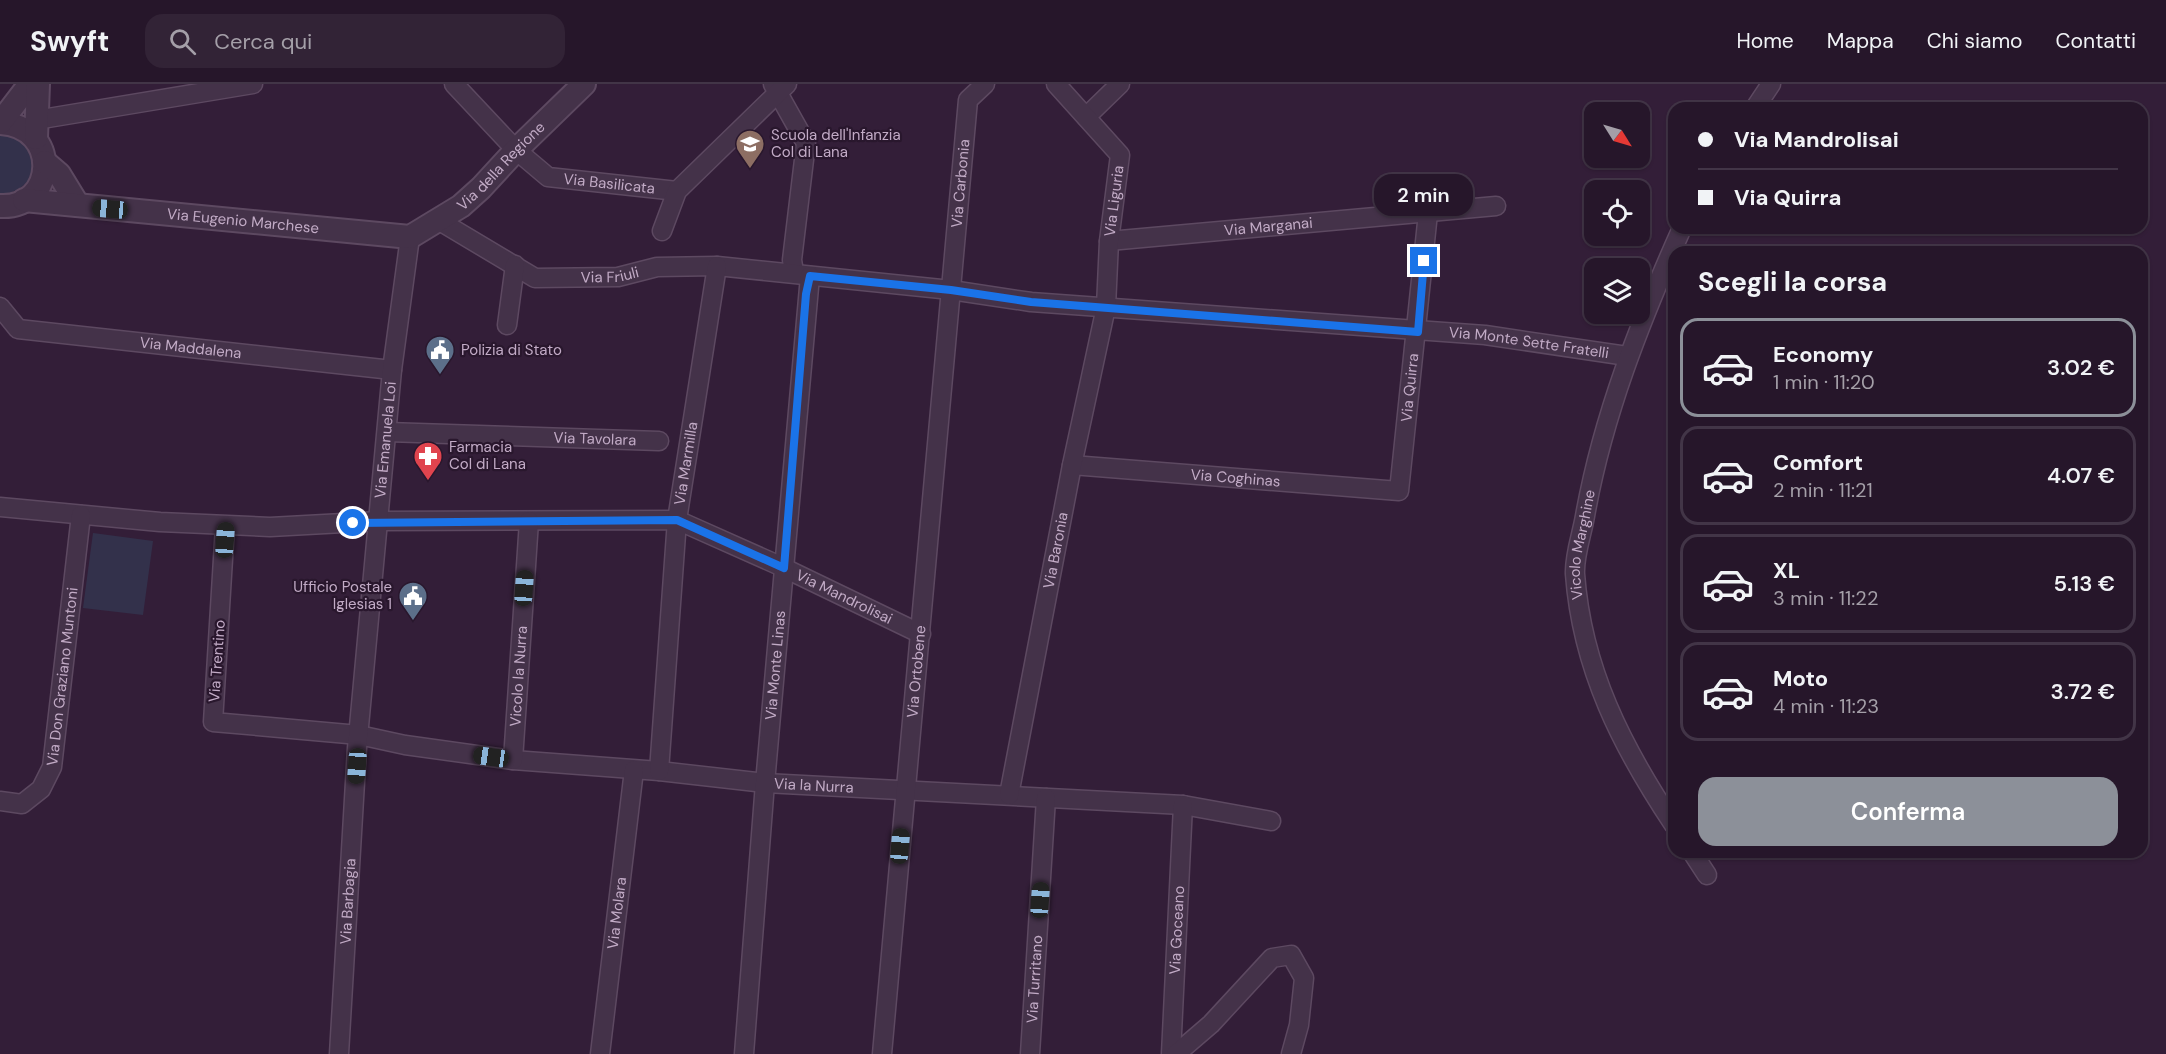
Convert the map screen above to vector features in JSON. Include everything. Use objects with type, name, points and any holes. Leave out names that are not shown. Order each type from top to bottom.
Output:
[{"type":"street","points":[[0,123],[30,84]]},
{"type":"street","points":[[24,200],[40,184],[45,162],[36,129],[38,84]]},
{"type":"street","points":[[0,123],[36,129],[253,84]]},
{"type":"street","name":"Via Basilicata","points":[[454,84],[516,150],[548,177],[677,191]]},
{"type":"street","name":"Via della Regione","points":[[410,237],[438,220],[481,188],[516,150],[584,84]]},
{"type":"street","name":"Via Carbonia","points":[[951,290],[968,100],[985,84]]},
{"type":"street","name":"Via Liguria","points":[[1056,84],[1120,156],[1109,241],[1106,307]]},
{"type":"street","points":[[1086,117],[1120,84]]},
{"type":"street","points":[[1759,102],[1770,84]]},
{"type":"street","points":[[662,231],[677,191],[779,86]]},
{"type":"street","name":"Via Monte Linas","points":[[744,1054],[806,294],[802,274],[792,260],[806,143],[779,86]]},
{"type":"street","points":[[45,162],[59,174],[78,205]]},
{"type":"street","name":"Via Eugenio Marchese","points":[[0,206],[24,200],[410,237]]},
{"type":"street","name":"Via Marganai","points":[[1109,241],[1496,206]]},
{"type":"street","name":"Via Quirra","points":[[1399,491],[1418,332],[1428,213]]},
{"type":"street","name":"Via Friuli","points":[[438,220],[535,278],[618,277],[657,267],[717,266],[951,290]]},
{"type":"street","name":"Via Emanuela Loi","points":[[358,742],[392,370],[410,237]]},
{"type":"street","name":"Vicolo Marghine","points":[[1668,261],[1627,356],[1595,462],[1575,572],[1585,643],[1610,718],[1668,815]]},
{"type":"street","points":[[507,325],[514,265]]},
{"type":"street","name":"Via Marmilla","points":[[659,771],[677,520],[717,266]]},
{"type":"street","name":"Via Monte Sette Fratelli","points":[[951,290],[1031,302],[1418,332],[1485,335],[1627,356]]},
{"type":"street","name":"Via Ortobene","points":[[882,1054],[951,290]]},
{"type":"street","name":"Via Maddalena","points":[[0,307],[18,329],[392,370]]},
{"type":"street","name":"Via Baronia","points":[[1009,795],[1072,465],[1106,307]]},
{"type":"street","name":"Via Tavolara","points":[[387,432],[659,441]]},
{"type":"street","name":"Via Coghinas","points":[[1072,465],[1399,491]]},
{"type":"street","name":"Via Mandrolisai","points":[[0,507],[225,526],[270,527],[380,521],[677,520],[784,568],[921,634]]},
{"type":"street","name":"Via Don Graziano Muntoni","points":[[0,801],[22,804],[41,789],[52,767],[81,515]]},
{"type":"street","name":"Vicolo la Nurra","points":[[513,760],[529,521]]},
{"type":"street","name":"Via Trentino","points":[[225,526],[213,722],[358,742]]},
{"type":"street","name":"Via la Nurra","points":[[358,742],[405,745],[513,760],[659,771],[765,783],[1183,805],[1271,821]]},
{"type":"street","name":"Via Barbagia","points":[[339,1054],[358,742]]},
{"type":"street","name":"Via Molara","points":[[600,1054],[634,770]]},
{"type":"street","name":"Via Turritano","points":[[1030,1054],[1046,798]]},
{"type":"street","name":"Via Goceano","points":[[1171,1054],[1183,805]]},
{"type":"street","points":[[1696,858],[1707,875]]},
{"type":"street","points":[[1176,1054],[1211,1024],[1272,958],[1291,955],[1304,978],[1299,1025],[1291,1054]]},
{"type":"shaded area","points":[[0,135],[14,138],[25,144],[31,153],[33,164],[32,174],[25,183],[15,191],[0,195]]},
{"type":"shaded area","points":[[93,533],[153,541],[143,615],[83,608]]},
{"type":"place","name":"Scuola dell'Infanzia Col di Lana","points":[[750,170]]},
{"type":"place","name":"Polizia di Stato","points":[[440,376]]},
{"type":"place","name":"Farmacia Col di Lana","points":[[428,482]]},
{"type":"place","name":"Ufficio Postale Iglesias 1","points":[[413,622]]},
{"type":"route","points":[[353,523],[677,520],[784,568],[806,294],[810,276],[951,290],[1031,302],[1418,332],[1424,261]]}]
